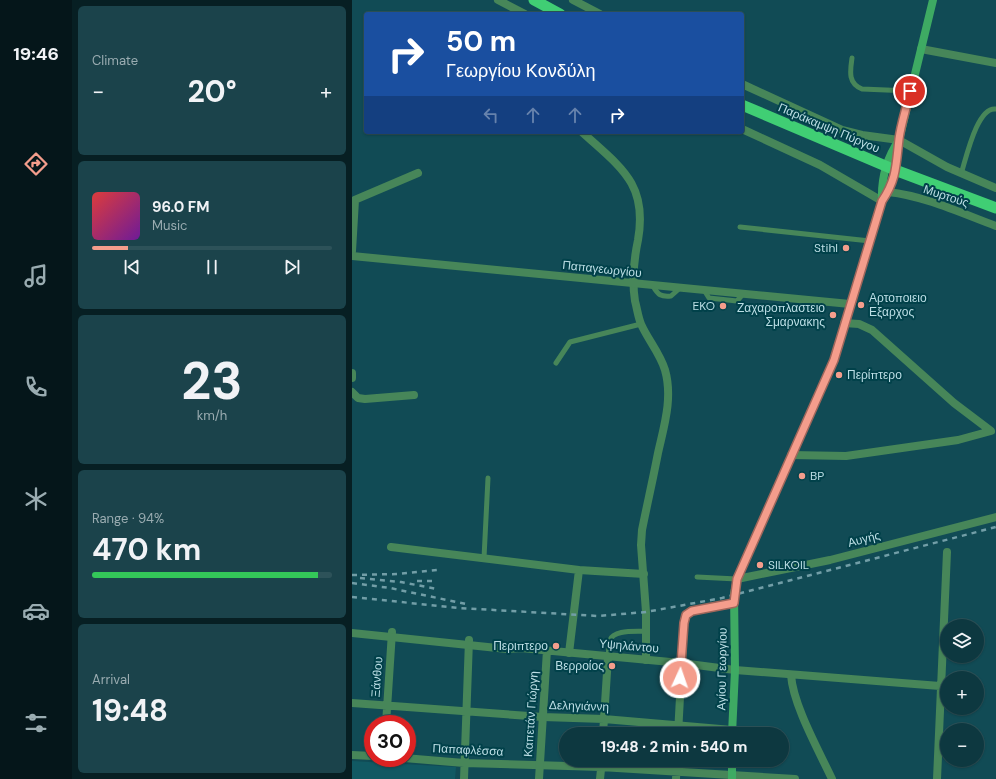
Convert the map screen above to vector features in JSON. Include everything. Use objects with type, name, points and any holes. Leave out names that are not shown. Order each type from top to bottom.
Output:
[{"type":"highway","points":[[534,0],[556,12]]},
{"type":"highway","name":"Παράκαμψη Πύργου","points":[[744,107],[890,168],[996,208]]},
{"type":"main road","name":"Αγίου Γεωργίου","points":[[882,201],[888,192],[891,152],[899,140],[933,0]]},
{"type":"main road","name":"Αγίου Γεωργίου","points":[[732,727],[735,670],[734,603],[737,579],[834,360],[882,201],[882,183],[890,168]]},
{"type":"main road","points":[[732,767],[732,778]]},
{"type":"street","points":[[498,0],[521,12]]},
{"type":"street","points":[[573,0],[596,12]]},
{"type":"street","points":[[920,49],[996,63]]},
{"type":"street","points":[[744,85],[842,130],[862,135],[899,140],[924,156],[996,188]]},
{"type":"street","points":[[744,130],[820,165],[882,201]]},
{"type":"street","points":[[584,134],[614,161],[635,188],[640,208],[640,222],[635,252],[635,299],[641,324],[665,369],[668,402],[666,422],[642,530],[646,660]]},
{"type":"street","points":[[352,251],[353,201],[418,173]]},
{"type":"street","name":"Μυρτούς","points":[[888,192],[901,193],[946,207],[996,226]]},
{"type":"street","name":"Παπαγεωργίου","points":[[352,256],[850,304]]},
{"type":"street","points":[[844,323],[859,324],[872,330],[954,403],[994,432]]},
{"type":"street","points":[[352,373],[352,378]]},
{"type":"street","points":[[352,392],[358,398],[365,399],[414,395]]},
{"type":"street","points":[[791,455],[846,456],[958,440],[994,432]]},
{"type":"street","name":"Αυγής","points":[[737,579],[830,560],[996,517]]},
{"type":"street","points":[[391,547],[579,570],[644,574]]},
{"type":"street","points":[[941,671],[947,552]]},
{"type":"street","points":[[569,653],[579,570]]},
{"type":"street","points":[[678,727],[681,662],[686,615],[692,611],[734,603]]},
{"type":"street","name":"Υψηλάντου","points":[[352,628],[392,635]]},
{"type":"street","name":"Υψηλάντου","points":[[352,633],[509,645],[520,648],[608,657],[681,662],[735,670],[940,686]]},
{"type":"street","name":"Ξάνθου","points":[[386,715],[392,635]]},
{"type":"street","points":[[464,779],[465,711],[469,643]]},
{"type":"street","name":"Καπετάν Γιώργη","points":[[539,779],[547,650]]},
{"type":"street","points":[[603,727],[608,657]]},
{"type":"street","points":[[791,675],[792,686],[810,733],[832,779]]},
{"type":"street","points":[[937,779],[940,686]]},
{"type":"street","name":"Δεληγιάννη","points":[[352,703],[543,717],[604,719],[658,727]]},
{"type":"street","points":[[352,755],[364,756]]},
{"type":"street","name":"Παπαφλέσσα","points":[[416,759],[464,763],[559,765]]},
{"type":"street","points":[[600,779],[601,767]]},
{"type":"street","name":"Παπαφλέσσα","points":[[620,767],[677,776],[795,779]]},
{"type":"lane","points":[[852,58],[851,81],[854,86],[862,89],[910,91]]},
{"type":"lane","points":[[962,174],[980,119],[987,111],[996,109]]},
{"type":"lane","points":[[740,227],[870,241]]},
{"type":"lane","points":[[556,363],[570,342],[641,324]]},
{"type":"lane","points":[[484,558],[488,478]]},
{"type":"lane","points":[[697,577],[737,579]]},
{"type":"lane","points":[[608,657],[610,640],[612,636],[618,633],[646,632]]},
{"type":"shaded area","points":[[352,761],[364,762],[364,767],[416,767],[416,765],[456,767],[455,779],[352,779]]},
{"type":"railway","points":[[352,597],[459,608],[598,616],[646,612],[722,598],[996,527]]},
{"type":"railway","points":[[352,575],[398,574],[437,570]]},
{"type":"railway","points":[[360,578],[401,582],[437,589]]},
{"type":"railway","points":[[417,581],[436,581]]},
{"type":"railway","points":[[352,583],[390,588],[466,604]]},
{"type":"place","name":"Stihl","points":[[846,248]]},
{"type":"place","name":"Αρτοποιειο Εξαρχος","points":[[861,305]]},
{"type":"place","name":"EKO","points":[[723,306]]},
{"type":"place","name":"Ζαχαροπλαστειο Σμαρνακης","points":[[833,315]]},
{"type":"place","name":"Περίπτερο","points":[[839,375]]},
{"type":"place","name":"BP","points":[[802,476]]},
{"type":"place","name":"SILKOIL","points":[[760,565]]},
{"type":"place","name":"Περιπτερο","points":[[556,646]]},
{"type":"place","name":"Βερροίος","points":[[612,666]]},
{"type":"route","points":[[680,678],[684,623],[686,615],[692,611],[734,603],[737,579],[834,360],[882,201],[891,186],[898,160],[899,140],[910,91]]}]
